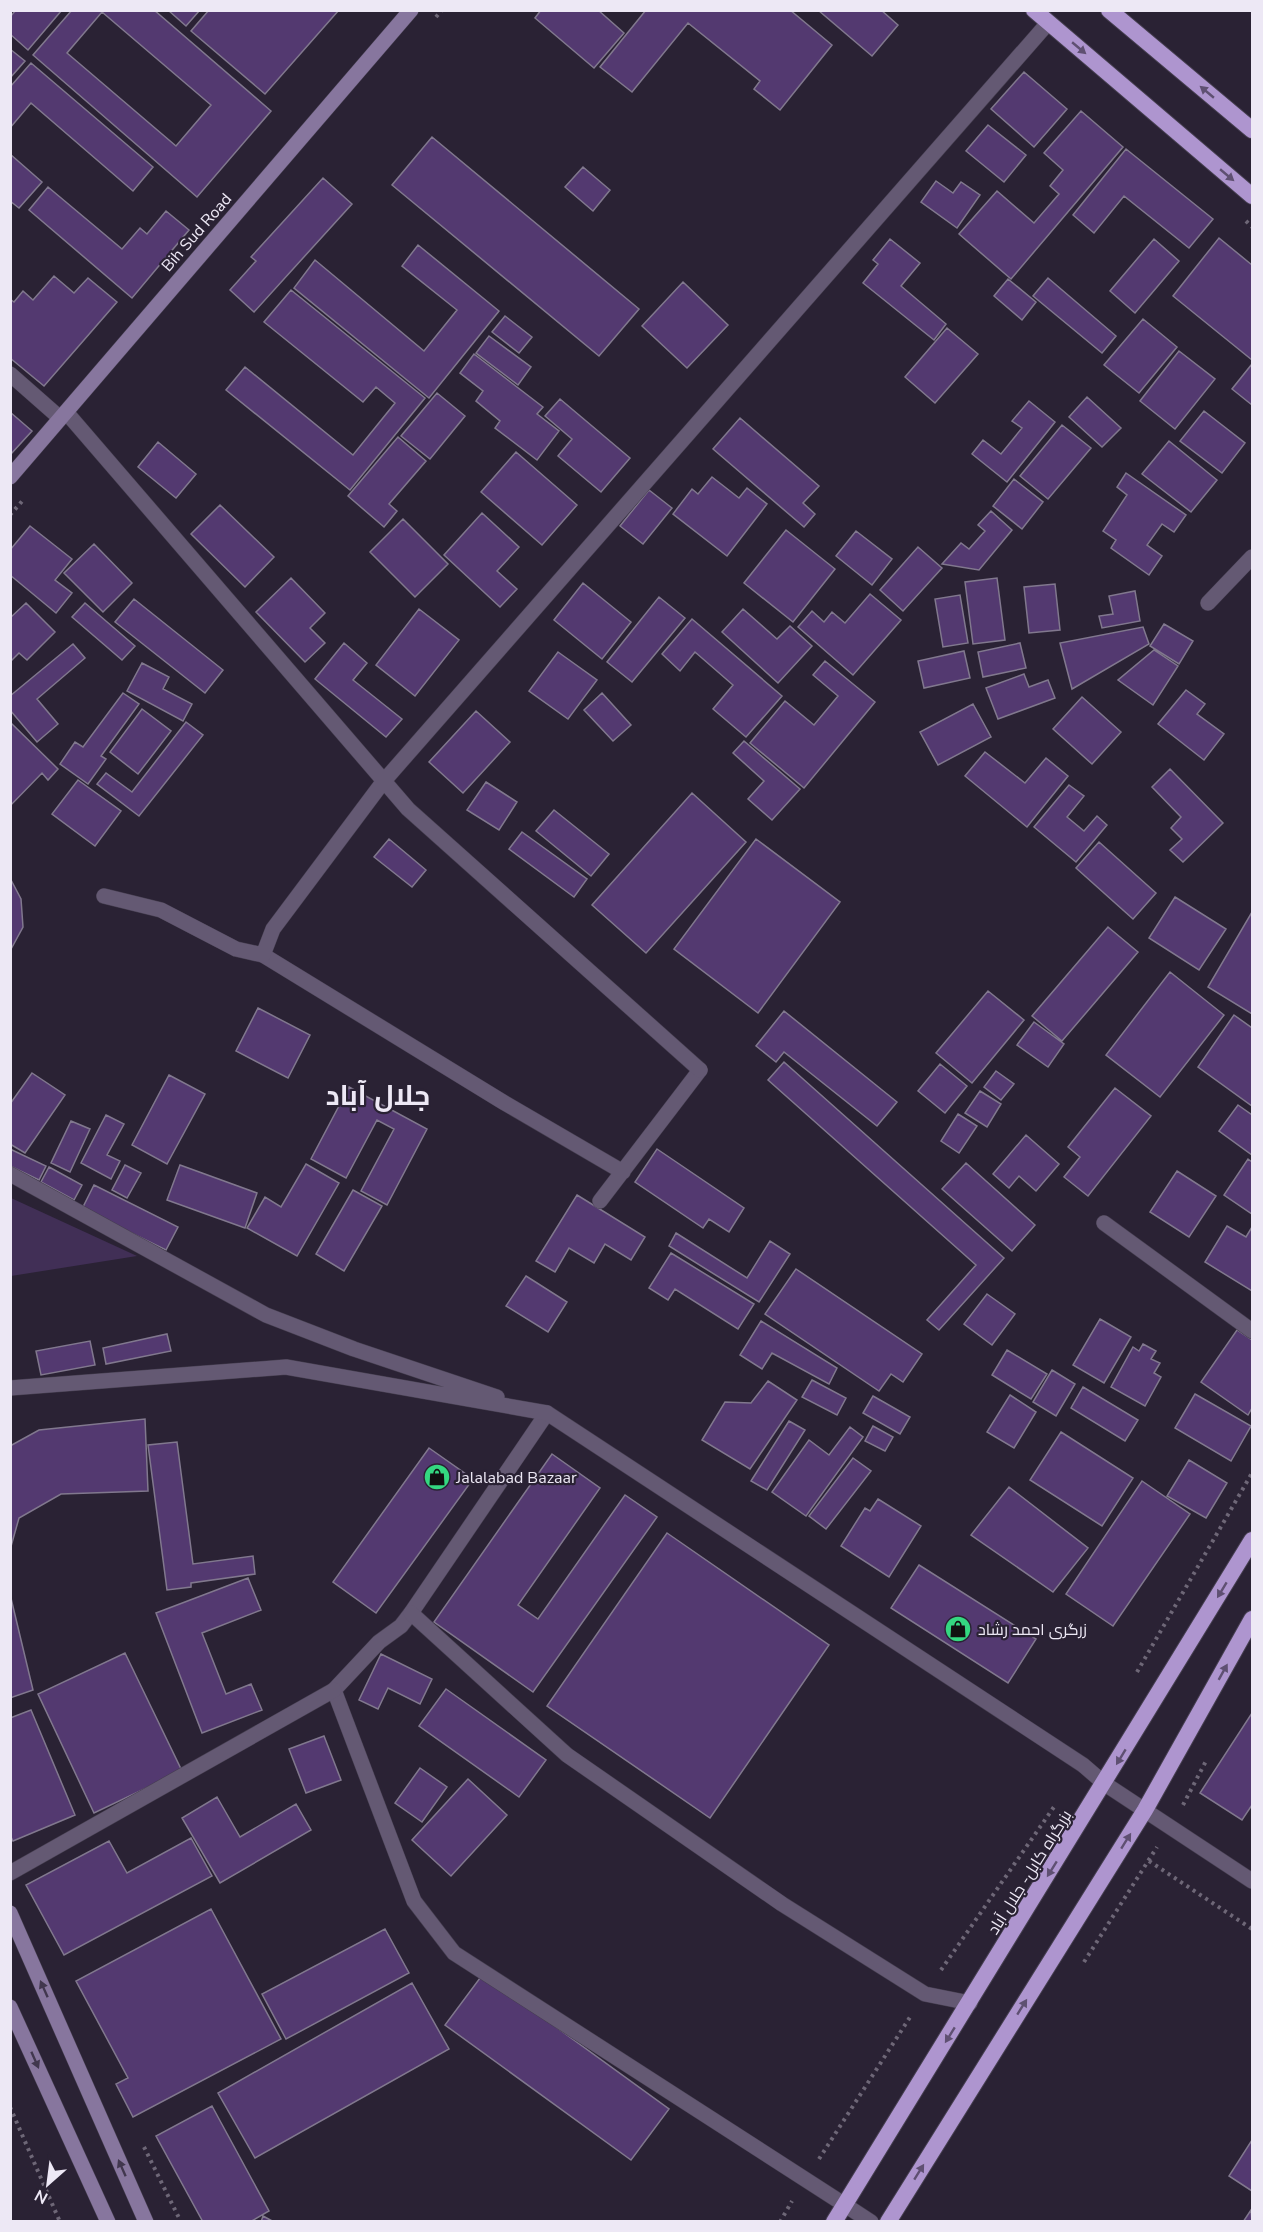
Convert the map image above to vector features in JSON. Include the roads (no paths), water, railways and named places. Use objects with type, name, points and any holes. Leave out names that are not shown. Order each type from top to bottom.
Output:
[{"type":"highway","points":[[1034,10],[1252,196]]},
{"type":"highway","points":[[1109,10],[1252,130]]},
{"type":"highway","name":"بزرگراه کابل- جلال آباد","points":[[834,2222],[1105,1784],[1252,1540]]},
{"type":"highway","points":[[888,2222],[1145,1810],[1252,1619]]},
{"type":"main road","name":"Bih Sud Road","points":[[10,477],[411,10]]},
{"type":"main road","points":[[10,1913],[146,2222]]},
{"type":"main road","points":[[10,2007],[108,2222]]},
{"type":"street","points":[[263,954],[273,928],[383,782],[1048,23]]},
{"type":"street","points":[[10,374],[60,418],[66,412],[408,809],[700,1070],[600,1201]]},
{"type":"street","points":[[1208,603],[1252,557]]},
{"type":"street","points":[[104,896],[161,909],[236,950],[263,954],[502,1102],[623,1172]]},
{"type":"street","points":[[10,1174],[266,1314],[354,1349],[547,1413],[1083,1765],[1105,1784],[1252,1881]]},
{"type":"street","points":[[1104,1223],[1252,1331]]},
{"type":"street","points":[[10,1388],[286,1367],[547,1413]]},
{"type":"street","points":[[10,1873],[334,1690],[378,1642],[401,1626],[411,1613],[547,1413]]},
{"type":"street","points":[[411,1613],[567,1755],[782,1904],[925,1994],[970,2003]]},
{"type":"street","points":[[334,1690],[414,1901],[454,1953],[871,2222]]},
{"type":"place","name":"Jalalabad Bazaar","points":[[437,1477]]},
{"type":"place","name":"زرگری احمد رشاد","points":[[958,1629]]},
{"type":"district","name":"جلال آباد","points":[[378,1095]]}]
